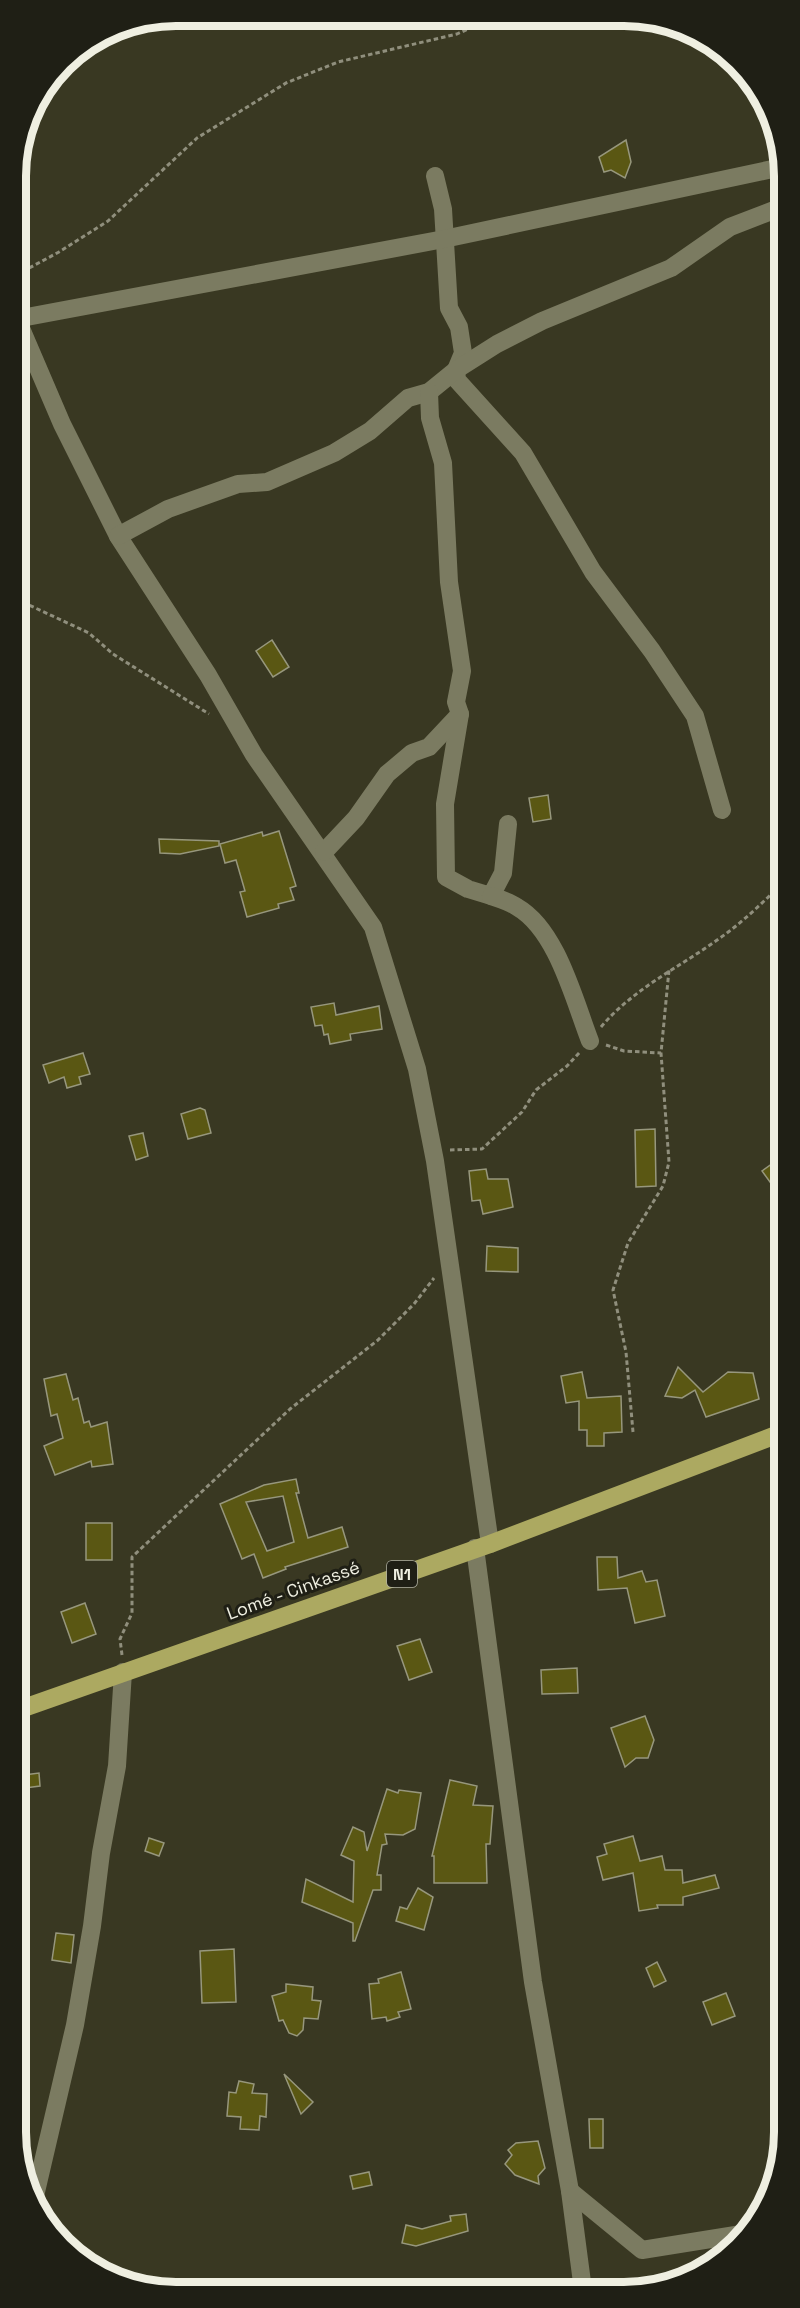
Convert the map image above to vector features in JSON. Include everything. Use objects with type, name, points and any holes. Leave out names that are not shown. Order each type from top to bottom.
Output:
[{"type":"highway","name":"Lomé - Cinkassé","points":[[26,1707],[483,1546],[774,1436]]},
{"type":"street","points":[[26,317],[444,239],[774,169]]},
{"type":"street","points":[[435,176],[443,209],[449,308],[459,327],[463,352],[456,370],[457,380],[523,453],[593,572],[652,651],[695,716],[722,810]]},
{"type":"street","points":[[118,536],[168,509],[238,484],[267,482],[334,453],[370,431],[408,398],[429,392],[456,370],[496,344],[542,321],[671,268],[730,226],[774,210]]},
{"type":"street","points":[[26,342],[62,424],[118,536],[208,675],[254,755],[324,852],[373,927],[417,1069],[435,1161],[450,1258],[533,1982],[570,2191],[582,2283]]},
{"type":"street","points":[[429,392],[430,418],[443,463],[449,582],[462,671],[456,702],[460,714],[445,804],[446,877],[468,890],[518,907],[536,923],[563,965],[590,1041]]},
{"type":"street","points":[[324,852],[356,818],[387,774],[412,753],[429,747],[460,714]]},
{"type":"street","points":[[491,896],[503,873],[508,824]]},
{"type":"street","points":[[37,2189],[75,2025],[92,1926],[101,1853],[117,1766],[123,1672]]},
{"type":"street","points":[[570,2191],[642,2250],[734,2235]]},
{"type":"path","points":[[26,270],[108,221],[197,138],[286,83],[338,62],[457,34],[475,26]]},
{"type":"path","points":[[26,604],[89,633],[113,654],[153,677],[213,718]]},
{"type":"path","points":[[435,1161],[449,1150],[482,1149],[522,1112],[536,1090],[567,1066],[611,1015],[669,970],[720,938],[774,891]]},
{"type":"path","points":[[633,1432],[626,1352],[613,1290],[628,1243],[663,1186],[669,1162],[661,1053],[669,970]]},
{"type":"path","points":[[590,1041],[624,1051],[661,1053]]},
{"type":"path","points":[[123,1672],[120,1639],[132,1613],[132,1557],[290,1409],[378,1340],[414,1304],[450,1258]]},
{"type":"building","points":[[626,140],[631,162],[625,178],[611,170],[604,172],[599,157]]},
{"type":"building","points":[[272,640],[289,667],[273,677],[256,651]]},
{"type":"building","points":[[548,795],[551,819],[533,822],[529,798]]},
{"type":"building","points":[[279,831],[296,886],[290,888],[294,900],[278,904],[279,908],[247,917],[240,892],[245,891],[236,860],[225,863],[220,844],[262,832],[263,836]]},
{"type":"building","points":[[159,839],[219,841],[219,846],[180,854],[160,853]]},
{"type":"building","points":[[334,1003],[336,1015],[379,1006],[382,1029],[350,1034],[351,1040],[330,1044],[328,1034],[324,1035],[322,1025],[315,1026],[311,1007]]},
{"type":"building","points":[[83,1053],[90,1074],[79,1077],[81,1084],[67,1088],[64,1077],[49,1083],[43,1065]]},
{"type":"building","points":[[200,1108],[205,1110],[211,1133],[188,1139],[181,1114]]},
{"type":"building","points":[[655,1129],[656,1186],[636,1187],[635,1130]]},
{"type":"building","points":[[143,1133],[148,1156],[136,1160],[129,1136]]},
{"type":"building","points":[[774,1162],[774,1188],[762,1171]]},
{"type":"building","points":[[486,1169],[488,1179],[508,1179],[513,1207],[483,1214],[480,1200],[472,1201],[469,1171]]},
{"type":"building","points":[[487,1246],[518,1248],[518,1272],[486,1271]]},
{"type":"building","points":[[678,1367],[703,1392],[728,1372],[753,1373],[759,1399],[706,1417],[695,1390],[682,1398],[665,1396]]},
{"type":"building","points":[[582,1372],[587,1398],[621,1396],[622,1432],[604,1433],[604,1446],[587,1446],[587,1430],[579,1430],[579,1401],[566,1403],[561,1376]]},
{"type":"building","points":[[66,1374],[73,1400],[78,1398],[84,1423],[89,1421],[91,1427],[107,1422],[113,1464],[92,1467],[91,1461],[55,1475],[44,1446],[63,1438],[57,1414],[51,1416],[44,1379]]},
{"type":"building","points":[[296,1479],[299,1493],[296,1493],[308,1538],[342,1527],[348,1547],[285,1567],[286,1569],[263,1578],[254,1554],[242,1559],[220,1504],[264,1485]],"holes":[[[283,1496],[294,1542],[267,1551],[246,1502]]]},
{"type":"building","points":[[86,1523],[112,1523],[112,1560],[86,1560]]},
{"type":"building","points":[[597,1557],[617,1557],[618,1578],[642,1571],[646,1582],[657,1580],[665,1616],[635,1623],[627,1588],[598,1590]]},
{"type":"building","points":[[85,1603],[96,1634],[72,1643],[61,1612]]},
{"type":"building","points":[[420,1639],[432,1672],[409,1680],[397,1646]]},
{"type":"building","points":[[577,1668],[578,1693],[542,1694],[541,1670]]},
{"type":"building","points":[[645,1716],[654,1740],[648,1758],[636,1758],[625,1767],[611,1728]]},
{"type":"building","points":[[39,1773],[40,1786],[26,1788],[26,1775]]},
{"type":"building","points":[[450,1780],[477,1786],[473,1805],[493,1806],[490,1844],[486,1844],[487,1883],[434,1883],[434,1856],[432,1856]]},
{"type":"building","points":[[387,1789],[398,1793],[399,1790],[421,1793],[415,1829],[403,1835],[385,1834],[387,1844],[382,1845],[377,1875],[381,1875],[381,1890],[373,1890],[355,1941],[353,1941],[353,1923],[302,1902],[306,1879],[353,1902],[354,1861],[341,1855],[353,1827],[364,1832],[367,1851]]},
{"type":"building","points":[[633,1836],[640,1861],[662,1856],[665,1870],[682,1870],[683,1883],[715,1875],[719,1888],[683,1897],[683,1905],[657,1905],[658,1908],[639,1911],[633,1873],[603,1880],[597,1857],[607,1854],[604,1844]]},
{"type":"building","points":[[149,1838],[164,1843],[159,1856],[145,1851]]},
{"type":"building","points":[[418,1888],[433,1897],[424,1930],[396,1921],[400,1907],[407,1909]]},
{"type":"building","points":[[56,1933],[74,1935],[71,1963],[52,1960]]},
{"type":"building","points":[[234,1949],[236,2002],[202,2003],[200,1951]]},
{"type":"building","points":[[657,1962],[666,1981],[654,1987],[646,1968]]},
{"type":"building","points":[[401,1972],[411,2009],[398,2012],[400,2017],[387,2021],[386,2017],[372,2019],[369,1984],[379,1983],[378,1979]]},
{"type":"building","points":[[286,1984],[313,1987],[312,2000],[321,2001],[318,2019],[304,2018],[303,2030],[297,2036],[289,2033],[283,2020],[279,2021],[272,1996],[286,1992]]},
{"type":"building","points":[[726,1993],[735,2016],[712,2025],[703,2002]]},
{"type":"building","points":[[284,2074],[313,2102],[301,2114]]},
{"type":"building","points":[[239,2081],[254,2084],[252,2093],[267,2094],[266,2117],[260,2116],[259,2130],[240,2129],[241,2117],[227,2116],[229,2092],[236,2093]]},
{"type":"building","points":[[589,2119],[603,2119],[603,2148],[590,2148]]},
{"type":"building","points":[[538,2141],[545,2168],[538,2176],[539,2184],[515,2175],[505,2164],[512,2155],[508,2150],[516,2143]]},
{"type":"building","points":[[369,2172],[372,2185],[353,2189],[350,2176]]},
{"type":"building","points":[[466,2214],[468,2231],[416,2246],[402,2243],[406,2225],[422,2229],[451,2221],[450,2216]]}]
